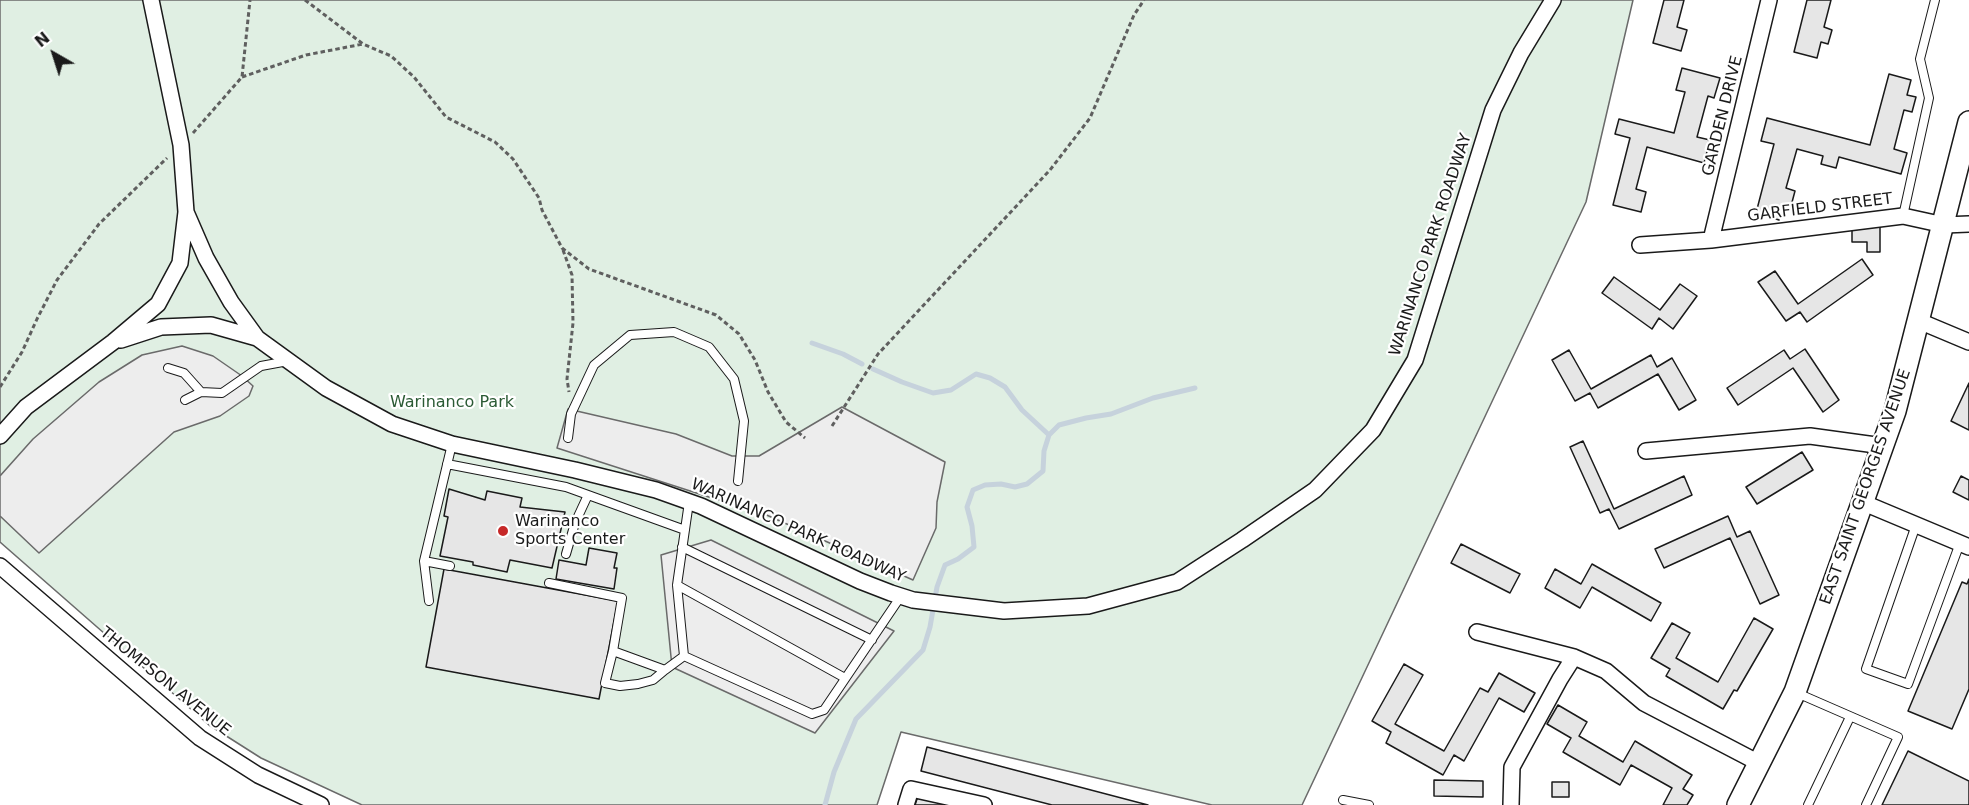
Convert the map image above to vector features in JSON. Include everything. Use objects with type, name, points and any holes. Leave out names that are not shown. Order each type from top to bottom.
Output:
[{"type":"main road","name":"EAST SAINT GEORGES AVENUE","points":[[1738,805],[1795,692],[1864,503],[1895,411],[1969,122]]},
{"type":"street","name":"WARINANCO PARK ROADWAY","points":[[0,436],[26,407],[158,304],[180,262],[186,212],[181,145],[151,0]]},
{"type":"street","name":"WARINANCO PARK ROADWAY","points":[[186,212],[206,258],[231,302],[257,338],[326,388],[392,424],[452,444],[656,490],[689,502],[860,581],[907,598],[953,606],[1004,610],[1088,606],[1177,582],[1315,490],[1373,430],[1415,360],[1493,110],[1521,53],[1553,0]]},
{"type":"street","name":"GARDEN DRIVE","points":[[1711,240],[1769,0]]},
{"type":"street","name":"GARFIELD STREET","points":[[1640,245],[1711,240],[1903,216],[1944,225],[1969,224]]},
{"type":"street","points":[[1919,321],[1969,342]]},
{"type":"street","name":"WARINANCO PARK ROADWAY","points":[[112,342],[161,327],[181,326],[211,326],[257,338]]},
{"type":"street","points":[[1646,451],[1810,436],[1883,446]]},
{"type":"street","points":[[1864,503],[1964,545]]},
{"type":"street","name":"THOMPSON AVENUE","points":[[0,566],[200,738],[258,775],[321,805]]},
{"type":"street","points":[[1477,632],[1574,657],[1606,671],[1644,703],[1759,763]]},
{"type":"street","points":[[1511,805],[1512,767],[1574,657]]},
{"type":"street","points":[[906,805],[911,789],[984,805]]},
{"type":"lane","points":[[1903,216],[1929,98],[1920,59],[1935,0]]},
{"type":"lane","points":[[568,438],[571,414],[594,365],[630,335],[674,332],[709,347],[735,379],[744,421],[738,481]]},
{"type":"lane","points":[[185,400],[201,392],[222,393],[261,366],[289,361]]},
{"type":"lane","points":[[168,368],[184,373],[201,392]]},
{"type":"lane","points":[[429,601],[424,561],[452,444]]},
{"type":"lane","points":[[447,464],[566,487],[685,530]]},
{"type":"lane","points":[[566,554],[575,524],[588,495]]},
{"type":"lane","points":[[684,656],[677,585],[689,502]]},
{"type":"lane","points":[[1916,525],[1866,669],[1908,684],[1964,545]]},
{"type":"lane","points":[[682,548],[872,640]]},
{"type":"lane","points":[[424,561],[450,566]]},
{"type":"lane","points":[[549,583],[622,598],[605,683],[620,686],[653,680],[684,656]]},
{"type":"lane","points":[[677,585],[845,678]]},
{"type":"lane","points":[[684,656],[812,714],[824,711],[872,640],[907,598]]},
{"type":"lane","points":[[613,651],[665,670]]},
{"type":"lane","points":[[1795,692],[1898,737],[1866,805]]},
{"type":"lane","points":[[1808,805],[1850,717]]},
{"type":"lane","points":[[1343,800],[1369,805]]},
{"type":"path","points":[[242,77],[250,0]]},
{"type":"path","points":[[305,0],[363,44],[391,56],[414,77],[446,117],[495,142],[513,159],[538,198],[572,275],[573,323],[567,379],[571,414]]},
{"type":"path","points":[[832,426],[878,354],[1050,170],[1090,118],[1134,15],[1144,0]]},
{"type":"path","points":[[0,387],[22,352],[57,280],[99,224],[181,145],[242,77],[306,55],[363,44]]},
{"type":"path","points":[[562,248],[589,269],[716,315],[739,334],[755,360],[768,392],[786,422],[805,438]]},
{"type":"green space","name":"Warinanco Park","points":[[0,0],[1633,0],[1586,202],[1302,805],[1212,805],[901,732],[877,805],[362,805],[261,758],[209,725],[0,542]]},
{"type":"shaded area","points":[[182,346],[213,356],[242,376],[253,386],[249,396],[220,416],[174,432],[39,553],[0,516],[0,476],[33,439],[99,382],[142,355]]},
{"type":"shaded area","points":[[842,407],[945,462],[937,502],[936,528],[913,580],[744,505],[715,499],[557,448],[568,409],[676,434],[732,456],[759,456]]},
{"type":"shaded area","points":[[711,540],[894,631],[815,733],[672,667],[661,555]]},
{"type":"building","points":[[1664,0],[1684,0],[1677,27],[1687,30],[1681,51],[1653,43]]},
{"type":"building","points":[[1807,0],[1831,0],[1824,27],[1832,30],[1828,44],[1821,42],[1817,58],[1794,52]]},
{"type":"building","points":[[1682,68],[1720,78],[1714,98],[1708,96],[1697,137],[1710,140],[1704,163],[1647,147],[1636,189],[1646,192],[1641,212],[1613,205],[1630,138],[1615,134],[1619,119],[1674,133],[1685,92],[1676,90]]},
{"type":"building","points":[[1889,74],[1911,80],[1907,95],[1916,97],[1912,112],[1904,110],[1894,149],[1907,153],[1901,174],[1839,157],[1836,168],[1821,164],[1823,156],[1797,149],[1786,188],[1795,191],[1791,206],[1783,204],[1779,220],[1756,213],[1774,144],[1761,141],[1767,118],[1870,145]]},
{"type":"building","points":[[1852,223],[1880,223],[1880,252],[1867,252],[1867,242],[1852,242]]},
{"type":"building","points":[[1862,259],[1873,275],[1807,322],[1800,312],[1786,321],[1758,282],[1775,271],[1798,304]]},
{"type":"building","points":[[1614,277],[1660,310],[1680,284],[1697,296],[1673,329],[1659,318],[1652,329],[1602,293]]},
{"type":"building","points":[[1805,349],[1839,400],[1823,412],[1793,368],[1738,405],[1727,388],[1784,350],[1790,359]]},
{"type":"building","points":[[1569,350],[1591,389],[1651,355],[1657,367],[1672,358],[1696,400],[1679,410],[1658,374],[1598,408],[1590,393],[1575,401],[1552,360]]},
{"type":"building","points":[[1969,383],[1969,430],[1951,421]]},
{"type":"building","points":[[1583,441],[1614,509],[1684,476],[1692,495],[1619,529],[1609,509],[1600,513],[1570,447]]},
{"type":"building","points":[[1802,452],[1813,470],[1757,504],[1746,487]]},
{"type":"building","points":[[1961,476],[1969,480],[1969,500],[1953,492]]},
{"type":"building","name":"Warinanco Sports Center","points":[[449,489],[485,500],[487,491],[522,498],[520,507],[565,512],[552,568],[510,560],[507,572],[473,565],[473,562],[440,556],[448,517],[444,516]]},
{"type":"building","points":[[1728,516],[1737,537],[1750,531],[1779,595],[1760,604],[1730,538],[1664,568],[1655,549]]},
{"type":"building","points":[[1461,544],[1520,574],[1510,593],[1451,563]]},
{"type":"building","points":[[589,548],[617,553],[614,589],[556,579],[559,560],[586,565]]},
{"type":"building","points":[[1592,564],[1661,603],[1651,621],[1592,587],[1580,608],[1545,588],[1555,569],[1581,584]]},
{"type":"building","points":[[444,569],[618,601],[599,699],[426,667]]},
{"type":"building","points":[[1969,579],[1969,689],[1952,729],[1908,711],[1962,582],[1967,584]]},
{"type":"building","points":[[1754,618],[1773,629],[1737,691],[1734,690],[1723,709],[1666,676],[1670,669],[1651,658],[1672,623],[1690,633],[1676,658],[1718,682]]},
{"type":"building","points":[[1404,664],[1423,675],[1395,724],[1444,751],[1480,688],[1488,692],[1499,673],[1535,693],[1524,712],[1499,698],[1464,761],[1454,755],[1443,775],[1386,743],[1391,732],[1372,721]]},
{"type":"building","points":[[1558,705],[1587,722],[1579,736],[1623,762],[1635,741],[1692,775],[1683,789],[1693,795],[1687,805],[1663,805],[1672,788],[1631,765],[1620,785],[1563,752],[1571,738],[1547,724]]},
{"type":"building","points":[[927,747],[1148,805],[1052,805],[921,771]]},
{"type":"building","points":[[1908,751],[1969,781],[1969,805],[1882,805]]},
{"type":"building","points":[[1434,780],[1483,781],[1483,797],[1434,796]]},
{"type":"building","points":[[1552,782],[1569,782],[1569,797],[1552,797]]},
{"type":"building","points":[[919,793],[960,805],[915,805]]},
{"type":"waterway","points":[[812,343],[843,354],[862,364]]},
{"type":"waterway","points":[[873,369],[933,393],[951,390],[976,374],[990,378],[1005,387],[1022,410],[1049,435]]},
{"type":"waterway","points":[[825,805],[834,772],[856,719],[923,650],[930,627],[937,587],[945,565],[974,547],[967,507],[973,490],[985,485],[1001,484],[1015,487],[1027,484],[1043,471],[1044,451],[1049,435],[1059,425],[1111,414],[1153,398],[1195,388]]},
{"type":"place","name":"Warinanco Sports Center","points":[[503,531]]}]
